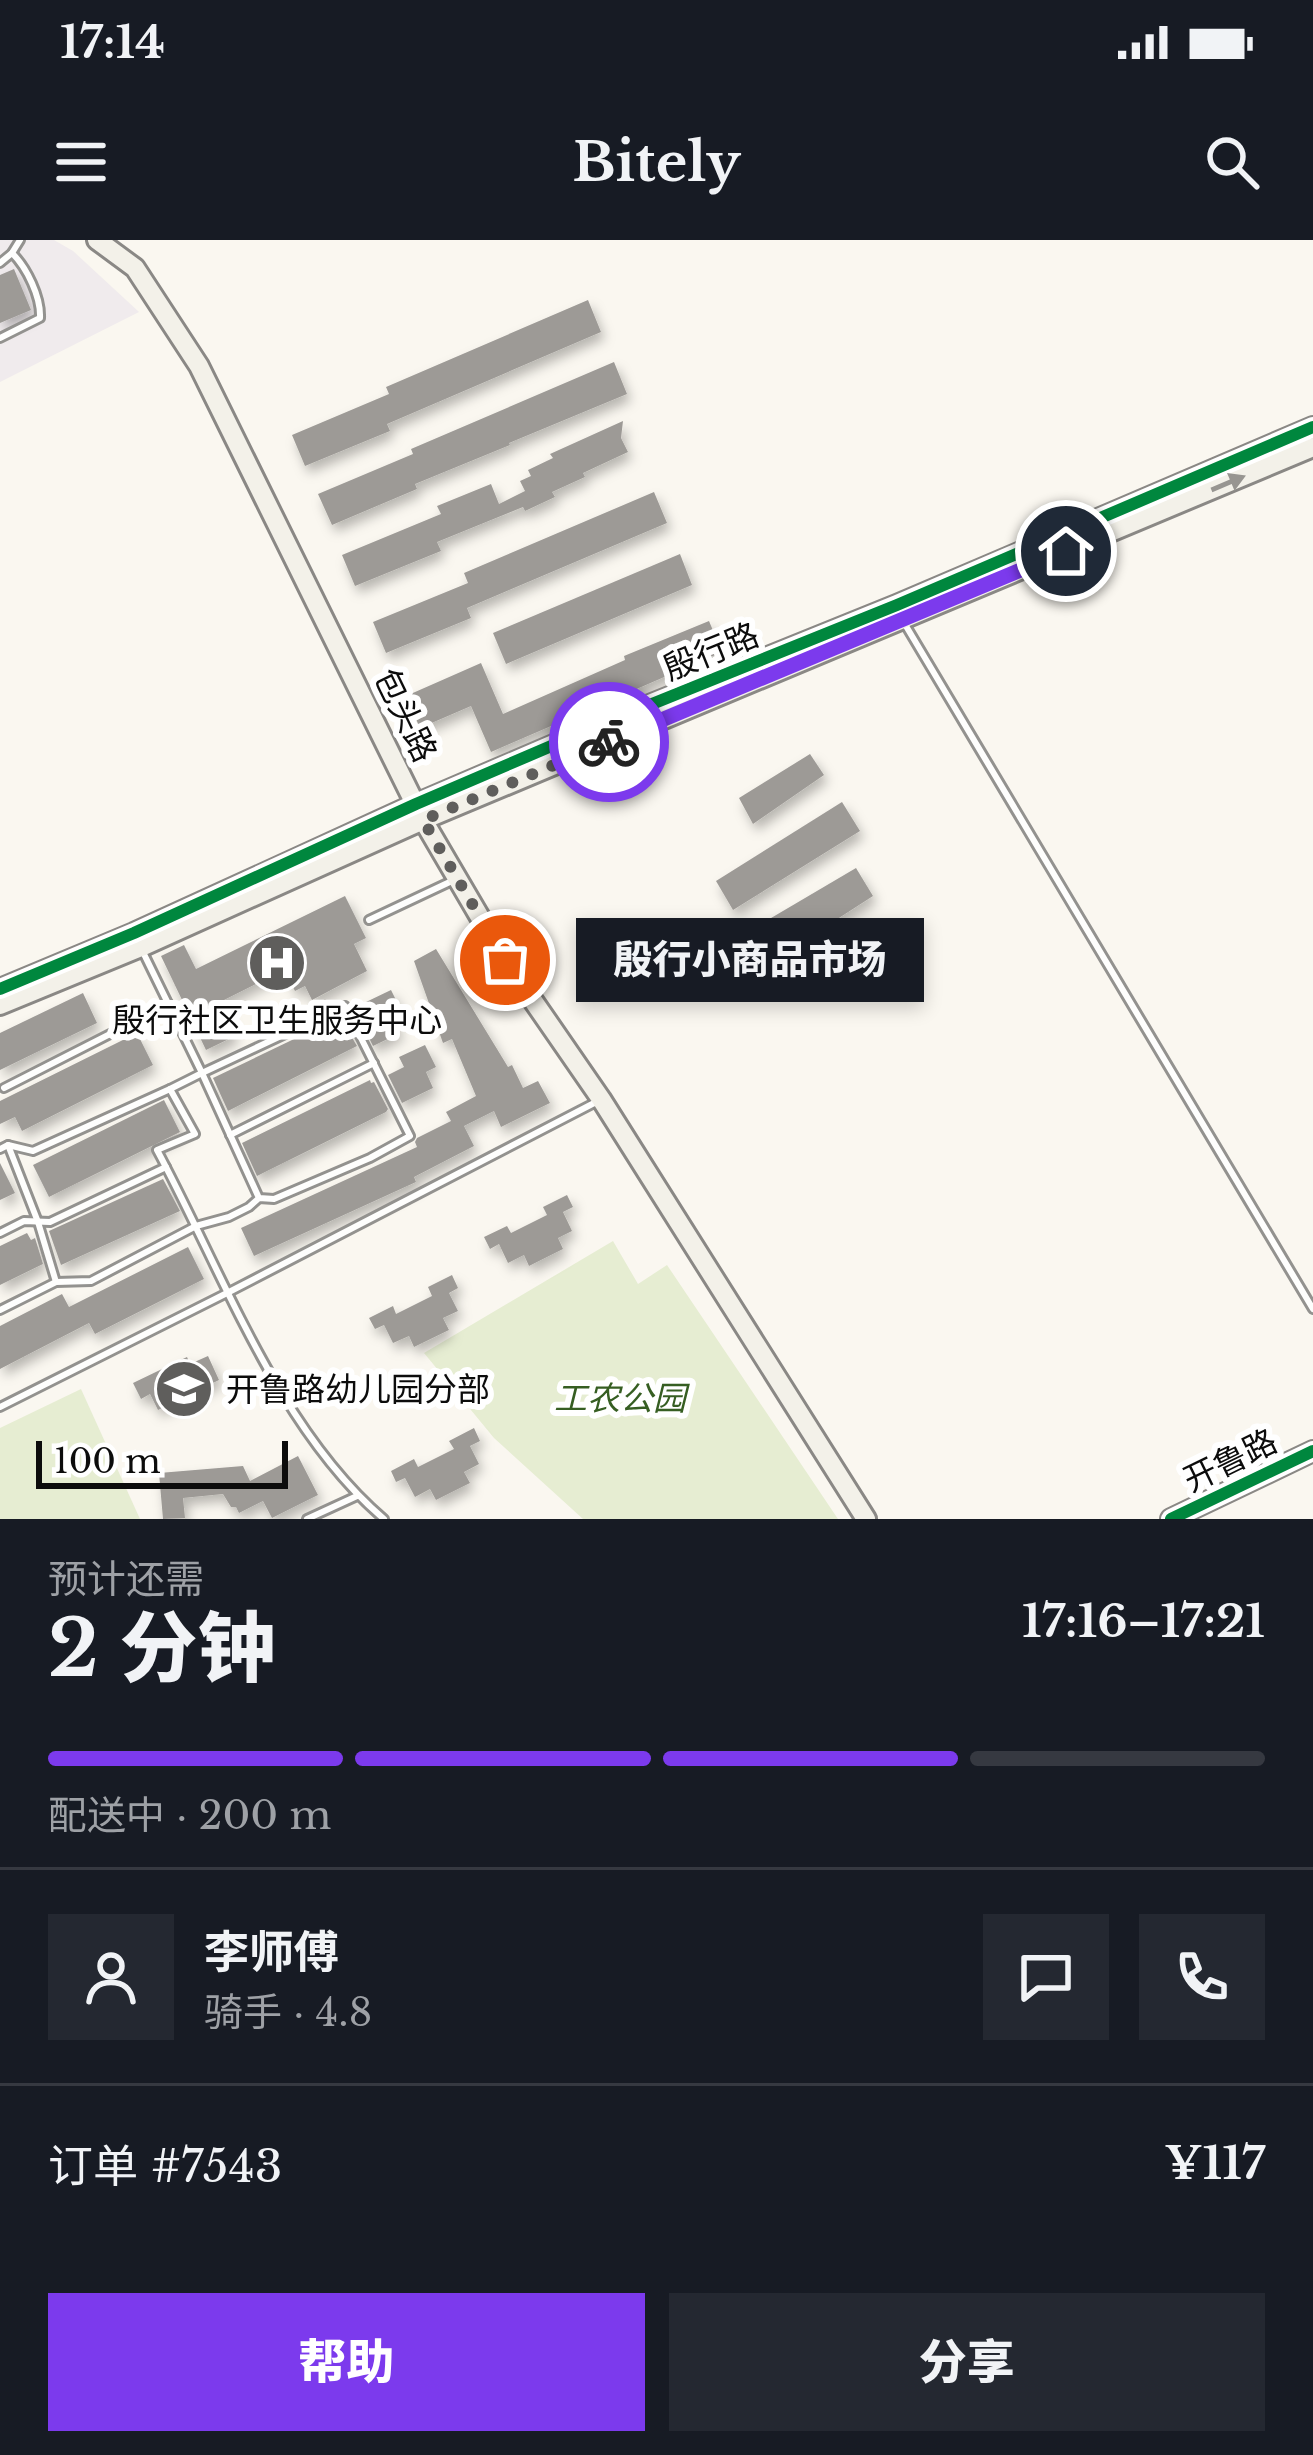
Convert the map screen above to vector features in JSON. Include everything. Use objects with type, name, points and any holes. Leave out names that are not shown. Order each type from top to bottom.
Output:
[{"type":"main road","name":"包头路","points":[[97,240],[136,268],[213,389],[420,812],[457,878],[505,960],[601,1099],[866,1519]]},
{"type":"main road","name":"殷行路","points":[[900,613],[1313,427]]},
{"type":"main road","name":"殷行路","points":[[0,1005],[605,723],[900,613],[1313,447]]},
{"type":"main road","name":"殷行路","points":[[0,989],[138,940],[171,941],[420,812]]},
{"type":"main road","name":"开鲁路","points":[[1172,1519],[1313,1450]]},
{"type":"lane","points":[[0,263],[20,240]]},
{"type":"lane","points":[[0,338],[40,318],[41,312],[12,254]]},
{"type":"lane","points":[[900,613],[1313,1309]]},
{"type":"lane","points":[[369,920],[457,878]]},
{"type":"lane","points":[[138,940],[259,1198]]},
{"type":"lane","points":[[4,1088],[169,1004]]},
{"type":"lane","points":[[0,1310],[56,1282],[91,1281],[196,1226],[230,1217],[259,1198],[274,1199],[410,1136],[345,1006],[33,1151],[4,1147]]},
{"type":"lane","points":[[230,1135],[374,1063]]},
{"type":"lane","points":[[170,1089],[195,1134],[157,1150],[256,1346],[301,1421],[357,1496],[384,1519]]},
{"type":"lane","points":[[0,1408],[601,1099]]},
{"type":"lane","points":[[4,1147],[38,1222],[56,1282]]},
{"type":"lane","points":[[0,1233],[24,1221],[50,1222],[166,1167]]},
{"type":"lane","points":[[307,1519],[357,1496]]},
{"type":"shaded area","points":[[0,240],[54,240],[73,251],[139,312],[0,382]]},
{"type":"green space","name":"工农公园","points":[[613,1241],[638,1284],[667,1265],[838,1519],[583,1519],[494,1438],[424,1353]]},
{"type":"green space","points":[[81,1389],[140,1519],[0,1519],[0,1428]]},
{"type":"building","points":[[14,269],[31,310],[0,323],[0,275]]},
{"type":"building","points":[[588,300],[601,332],[387,424],[390,431],[305,466],[292,435],[389,394],[386,387]]},
{"type":"building","points":[[614,362],[627,394],[415,484],[417,489],[332,525],[318,494]]},
{"type":"building","points":[[623,421],[621,438],[628,452],[552,492],[555,497],[437,542],[441,551],[355,586],[342,555],[441,514],[437,506],[491,484],[499,504],[525,491],[520,481],[531,476],[528,470],[553,458],[550,454]]},
{"type":"building","points":[[654,492],[667,523],[467,608],[471,618],[386,653],[373,622],[468,583],[464,573]]},
{"type":"building","points":[[680,554],[692,585],[506,664],[493,633]]},
{"type":"building","points":[[709,621],[722,652],[491,752],[471,706],[420,728],[406,696],[481,663],[503,714]]},
{"type":"building","points":[[810,754],[824,775],[753,824],[739,798]]},
{"type":"building","points":[[842,802],[860,831],[733,910],[716,881]]},
{"type":"building","points":[[856,868],[873,896],[769,963],[749,931]]},
{"type":"building","points":[[345,896],[366,938],[354,944],[367,971],[312,1000],[305,986],[295,991],[284,970],[220,1002],[235,1036],[206,1050],[161,956],[184,945],[196,969]]},
{"type":"building","points":[[436,949],[523,1088],[538,1081],[550,1103],[501,1127],[494,1111],[464,1126],[474,1146],[414,1177],[416,1182],[254,1256],[241,1228],[417,1147],[417,1138],[451,1121],[446,1112],[476,1096],[452,1039],[443,1043],[414,961]]},
{"type":"building","points":[[391,990],[402,1012],[392,1017],[400,1033],[373,1046],[359,1018],[370,1013],[366,1002]]},
{"type":"building","points":[[83,993],[97,1023],[0,1070],[0,1033]]},
{"type":"building","points":[[340,1017],[357,1046],[228,1111],[213,1078]]},
{"type":"building","points":[[137,1033],[153,1065],[22,1131],[15,1117],[0,1124],[0,1101]]},
{"type":"building","points":[[425,1045],[436,1067],[426,1072],[433,1088],[402,1103],[388,1075],[404,1067],[399,1057]]},
{"type":"building","points":[[370,1080],[386,1112],[257,1176],[242,1143]]},
{"type":"building","points":[[164,1100],[180,1132],[49,1197],[33,1165]]},
{"type":"building","points":[[0,1163],[15,1193],[0,1200]]},
{"type":"building","points":[[163,1179],[180,1211],[61,1265],[49,1231]]},
{"type":"building","points":[[567,1195],[573,1207],[563,1212],[572,1231],[558,1238],[563,1249],[529,1266],[524,1255],[508,1263],[499,1244],[490,1249],[484,1237],[507,1226],[511,1233],[547,1215],[543,1207]]},
{"type":"building","points":[[27,1233],[31,1240],[35,1238],[43,1264],[0,1285],[0,1246]]},
{"type":"building","points":[[188,1247],[204,1279],[95,1334],[89,1323],[0,1369],[0,1326],[62,1294],[69,1307]]},
{"type":"building","points":[[452,1275],[458,1288],[449,1293],[458,1311],[443,1318],[449,1330],[414,1347],[409,1336],[393,1343],[384,1325],[375,1329],[369,1318],[393,1306],[396,1314],[432,1296],[428,1287]]},
{"type":"building","points":[[208,1356],[219,1380],[158,1410],[150,1394],[141,1399],[133,1383],[187,1357],[190,1364]]},
{"type":"building","points":[[474,1428],[480,1441],[470,1446],[479,1464],[464,1472],[470,1483],[436,1500],[430,1489],[415,1497],[405,1478],[396,1482],[391,1471],[414,1459],[418,1467],[454,1449],[449,1441]]},
{"type":"building","points":[[298,1456],[318,1495],[272,1518],[263,1501],[239,1513],[223,1494],[183,1498],[185,1518],[163,1519],[159,1473],[243,1466],[250,1481]]},
{"type":"cycle path","points":[[0,989],[605,723],[897,605],[1313,427]]},
{"type":"cycle path","points":[[1171,1519],[1313,1451]]},
{"type":"way so far","points":[[505,960],[423,820],[609,742]]},
{"type":"place","name":"殷行小商品市场","points":[[505,960]]},
{"type":"place","name":"殷行社区卫生服务中心","points":[[277,963]]},
{"type":"place","name":"开鲁路幼儿园分部","points":[[184,1389]]},
{"type":"route","points":[[609,742],[1066,551]]}]
